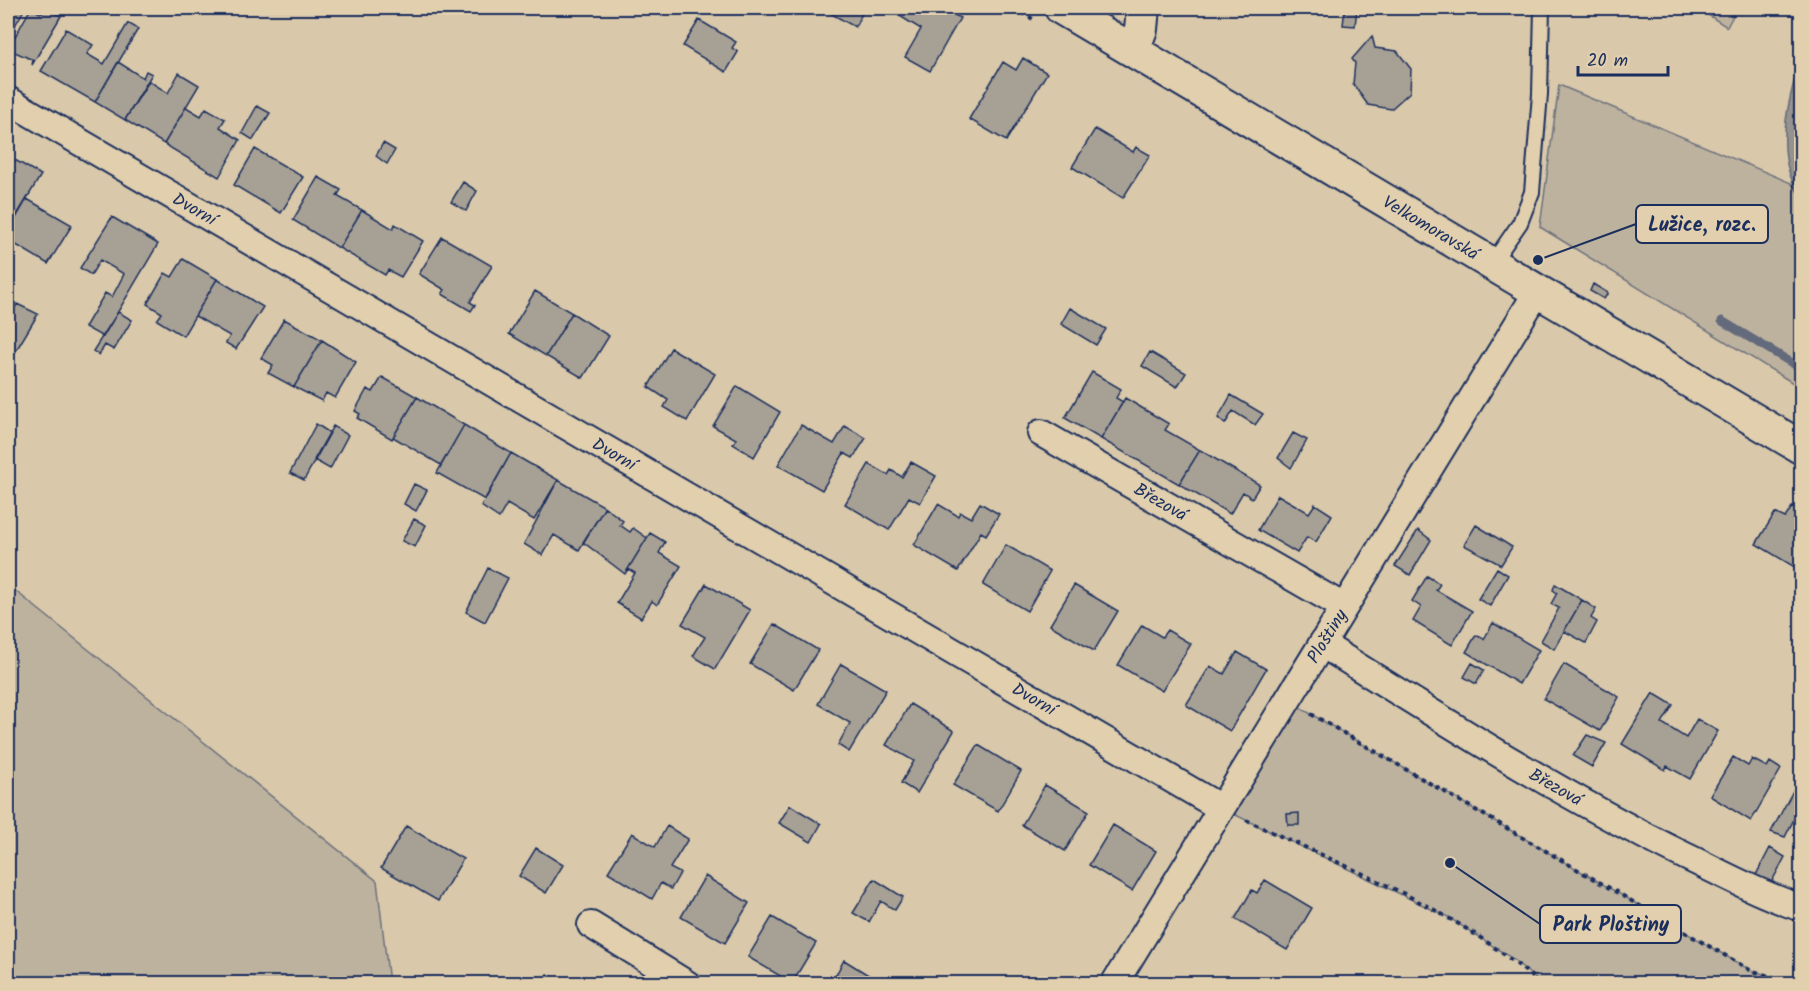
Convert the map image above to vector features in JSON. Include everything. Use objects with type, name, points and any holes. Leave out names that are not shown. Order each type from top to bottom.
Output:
[{"type":"street","name":"Velkomoravská","points":[[1061,8],[1539,289],[1802,447]]},
{"type":"street","points":[[1133,50],[1141,29],[1143,8]]},
{"type":"street","name":"Dvorní","points":[[8,100],[1221,808]]},
{"type":"street","name":"Ploštiny","points":[[1114,984],[1539,289]]},
{"type":"street","name":"Březová","points":[[1041,433],[1344,607]]},
{"type":"street","name":"Březová","points":[[1322,644],[1439,718],[1629,828],[1772,898],[1802,908]]},
{"type":"street","points":[[591,925],[687,984]]},
{"type":"lane","points":[[1493,262],[1520,223],[1532,192],[1540,94],[1542,8]]},
{"type":"path","points":[[1287,700],[1750,970],[1795,984]]},
{"type":"path","points":[[1221,808],[1448,917],[1513,959],[1540,984]]},
{"type":"shaded area","points":[[1697,8],[1737,8],[1727,27]]},
{"type":"shaded area","points":[[1801,57],[1802,196],[1792,181],[1785,146],[1785,128],[1791,91]]},
{"type":"shaded area","points":[[1559,85],[1791,183],[1801,196],[1801,388],[1540,227]]},
{"type":"shaded area","points":[[8,585],[377,881],[389,983],[8,983]]},
{"type":"shaded area","points":[[1287,700],[1750,970],[1795,983],[1540,983],[1513,959],[1448,917],[1221,808]]},
{"type":"building","points":[[8,8],[25,8],[8,38]]},
{"type":"building","points":[[31,8],[40,13],[49,10],[61,16],[32,65],[33,60],[8,49]]},
{"type":"building","points":[[821,8],[865,8],[855,27]]},
{"type":"building","points":[[902,8],[943,8],[960,18],[930,71],[905,57],[921,29],[898,15]]},
{"type":"building","points":[[1345,8],[1357,8],[1355,26],[1343,25]]},
{"type":"building","points":[[1420,8],[1433,8],[1433,13],[1420,12]]},
{"type":"building","points":[[699,20],[736,42],[732,48],[738,52],[726,72],[683,46]]},
{"type":"building","points":[[128,23],[138,29],[95,102],[41,71],[66,29],[93,45],[87,54],[104,64]]},
{"type":"building","points":[[1372,36],[1375,48],[1397,51],[1411,69],[1410,92],[1391,109],[1368,105],[1353,84],[1355,63],[1352,59]]},
{"type":"building","points":[[1023,58],[1047,73],[1006,141],[969,119],[1003,62],[1016,70]]},
{"type":"building","points":[[118,62],[143,78],[146,71],[152,74],[125,120],[95,102]]},
{"type":"building","points":[[179,73],[199,85],[164,144],[125,120],[149,81],[168,93]]},
{"type":"building","points":[[257,106],[270,113],[253,140],[242,133]]},
{"type":"building","points":[[186,107],[201,116],[206,108],[225,119],[220,127],[240,140],[219,177],[164,144]]},
{"type":"building","points":[[1095,129],[1133,152],[1136,147],[1150,155],[1123,198],[1072,167]]},
{"type":"building","points":[[383,143],[395,150],[387,164],[376,156]]},
{"type":"building","points":[[255,149],[303,177],[281,213],[234,185]]},
{"type":"building","points":[[8,156],[41,175],[17,215],[8,209]]},
{"type":"building","points":[[318,177],[341,190],[337,196],[362,210],[339,248],[293,220]]},
{"type":"building","points":[[463,182],[477,191],[466,211],[451,202]]},
{"type":"building","points":[[27,199],[72,225],[48,264],[8,240],[8,232]]},
{"type":"building","points":[[362,210],[393,229],[395,224],[423,241],[401,277],[388,270],[385,275],[339,248]]},
{"type":"building","points":[[112,217],[158,244],[103,337],[85,327],[105,293],[112,297],[124,274],[100,260],[91,275],[80,268]]},
{"type":"building","points":[[442,237],[492,266],[470,302],[475,305],[471,311],[442,294],[445,290],[419,274]]},
{"type":"building","points":[[183,259],[217,279],[183,336],[157,320],[162,313],[147,304],[165,273],[172,277]]},
{"type":"building","points":[[217,279],[263,307],[236,349],[226,343],[230,336],[195,316]]},
{"type":"building","points":[[1593,284],[1608,293],[1604,299],[1590,291]]},
{"type":"building","points":[[535,291],[572,313],[546,356],[509,334]]},
{"type":"building","points":[[17,304],[38,314],[14,354],[8,351],[8,321]]},
{"type":"building","points":[[1070,308],[1106,329],[1096,345],[1061,324]]},
{"type":"building","points":[[118,312],[132,320],[114,350],[105,345],[99,355],[93,351]]},
{"type":"building","points":[[572,313],[609,336],[583,378],[546,356]]},
{"type":"building","points":[[284,319],[322,340],[294,387],[268,373],[273,365],[261,358]]},
{"type":"building","points":[[322,340],[356,362],[335,398],[326,393],[322,401],[294,387]]},
{"type":"building","points":[[671,348],[715,374],[687,421],[664,407],[668,400],[648,387]]},
{"type":"building","points":[[1150,352],[1186,373],[1177,387],[1142,366]]},
{"type":"building","points":[[1092,372],[1121,389],[1116,398],[1123,402],[1101,439],[1065,418]]},
{"type":"building","points":[[382,377],[417,397],[392,439],[357,418],[360,414],[355,411],[367,389],[373,392]]},
{"type":"building","points":[[737,386],[780,412],[754,457],[733,444],[736,439],[713,426]]},
{"type":"building","points":[[1231,395],[1263,414],[1255,425],[1233,411],[1225,424],[1218,418]]},
{"type":"building","points":[[417,397],[464,425],[441,465],[393,437]]},
{"type":"building","points":[[1125,398],[1169,424],[1165,430],[1200,450],[1179,484],[1101,439]]},
{"type":"building","points":[[316,424],[330,433],[304,480],[290,473]]},
{"type":"building","points":[[464,425],[511,453],[485,500],[437,473]]},
{"type":"building","points":[[801,425],[834,444],[845,426],[866,438],[853,458],[844,453],[822,490],[778,465]]},
{"type":"building","points":[[333,426],[348,435],[330,469],[314,460]]},
{"type":"building","points":[[1293,433],[1307,440],[1291,468],[1278,458]]},
{"type":"building","points":[[1200,450],[1260,485],[1252,498],[1243,492],[1230,514],[1179,484]]},
{"type":"building","points":[[511,453],[558,480],[534,520],[507,504],[499,518],[481,506]]},
{"type":"building","points":[[911,462],[936,476],[920,503],[909,497],[889,530],[845,504],[869,464],[888,475],[891,470],[902,477]]},
{"type":"building","points":[[558,480],[605,507],[579,550],[554,535],[542,555],[524,544]]},
{"type":"building","points":[[414,484],[427,490],[416,511],[404,504]]},
{"type":"building","points":[[1278,495],[1309,513],[1315,504],[1332,515],[1316,542],[1307,537],[1297,553],[1258,530]]},
{"type":"building","points":[[980,503],[999,514],[986,535],[981,532],[958,571],[914,545],[938,504],[958,516],[960,512],[971,518]]},
{"type":"building","points":[[605,507],[623,521],[620,525],[630,532],[633,528],[647,538],[625,574],[583,542]]},
{"type":"building","points":[[1792,507],[1802,512],[1802,563],[1798,569],[1756,544],[1775,513],[1785,518]]},
{"type":"building","points":[[414,519],[426,525],[415,547],[402,541]]},
{"type":"building","points":[[1476,525],[1512,547],[1501,565],[1464,545]]},
{"type":"building","points":[[1418,530],[1431,540],[1410,575],[1395,566]]},
{"type":"building","points":[[650,533],[665,542],[659,553],[681,566],[657,605],[652,601],[641,618],[617,603],[635,573],[628,569]]},
{"type":"building","points":[[1006,545],[1050,571],[1027,611],[983,585]]},
{"type":"building","points":[[488,568],[508,578],[485,622],[466,612]]},
{"type":"building","points":[[1497,568],[1508,575],[1490,606],[1478,599]]},
{"type":"building","points":[[1427,576],[1440,584],[1436,590],[1472,611],[1452,645],[1413,621],[1421,607],[1412,601]]},
{"type":"building","points":[[706,584],[750,610],[715,669],[693,656],[705,637],[682,624]]},
{"type":"building","points":[[1555,584],[1582,600],[1554,649],[1541,641],[1559,608],[1551,604],[1557,593],[1553,590]]},
{"type":"building","points":[[1074,585],[1118,611],[1094,651],[1050,625]]},
{"type":"building","points":[[1582,600],[1596,609],[1591,618],[1597,622],[1586,643],[1564,631]]},
{"type":"building","points":[[1493,623],[1539,650],[1519,684],[1466,652],[1476,635],[1484,639]]},
{"type":"building","points":[[774,624],[818,650],[794,690],[750,664]]},
{"type":"building","points":[[1142,625],[1162,637],[1167,630],[1191,644],[1162,691],[1118,665]]},
{"type":"building","points":[[1237,652],[1266,669],[1230,731],[1186,705],[1210,666],[1224,674]]},
{"type":"building","points":[[1472,663],[1484,670],[1476,684],[1464,677]]},
{"type":"building","points":[[841,664],[886,690],[849,752],[838,745],[850,723],[818,704]]},
{"type":"building","points":[[1564,664],[1619,697],[1600,731],[1544,699]]},
{"type":"building","points":[[1653,693],[1673,705],[1662,723],[1686,738],[1697,719],[1718,731],[1690,779],[1667,766],[1665,770],[1622,744]]},
{"type":"building","points":[[910,704],[954,731],[917,793],[901,783],[914,761],[886,745]]},
{"type":"building","points":[[1587,735],[1606,743],[1592,767],[1573,756]]},
{"type":"building","points":[[978,745],[1021,771],[998,811],[953,785]]},
{"type":"building","points":[[1733,757],[1748,766],[1752,759],[1767,767],[1770,762],[1781,769],[1751,821],[1710,796]]},
{"type":"building","points":[[1045,785],[1089,811],[1065,851],[1022,825]]},
{"type":"building","points":[[1795,787],[1802,791],[1802,803],[1785,837],[1771,832]]},
{"type":"building","points":[[790,805],[821,824],[811,842],[779,823]]},
{"type":"building","points":[[1299,813],[1299,825],[1288,825],[1287,814]]},
{"type":"building","points":[[1113,825],[1156,851],[1132,891],[1089,865]]},
{"type":"building","points":[[406,826],[463,859],[438,901],[381,868]]},
{"type":"building","points":[[667,826],[688,839],[670,868],[680,873],[671,889],[661,883],[652,899],[608,872],[632,833],[655,847]]},
{"type":"building","points":[[536,848],[563,865],[546,893],[519,876]]},
{"type":"building","points":[[1770,848],[1785,857],[1771,883],[1756,875]]},
{"type":"building","points":[[705,876],[749,903],[725,943],[681,917]]},
{"type":"building","points":[[874,879],[903,897],[895,910],[881,901],[869,922],[853,913]]},
{"type":"building","points":[[1265,880],[1312,908],[1287,950],[1235,919],[1252,890],[1257,893]]},
{"type":"building","points":[[772,917],[816,943],[792,983],[748,957]]},
{"type":"building","points":[[844,960],[883,984],[831,984]]},
{"type":"building","points":[[547,974],[564,984],[541,984]]},
{"type":"waterway","points":[[1722,321],[1802,369]]},
{"type":"place","name":"Lužice, rozc.","points":[[1538,260]]},
{"type":"place","name":"Park Ploštiny","points":[[1450,863]]}]
